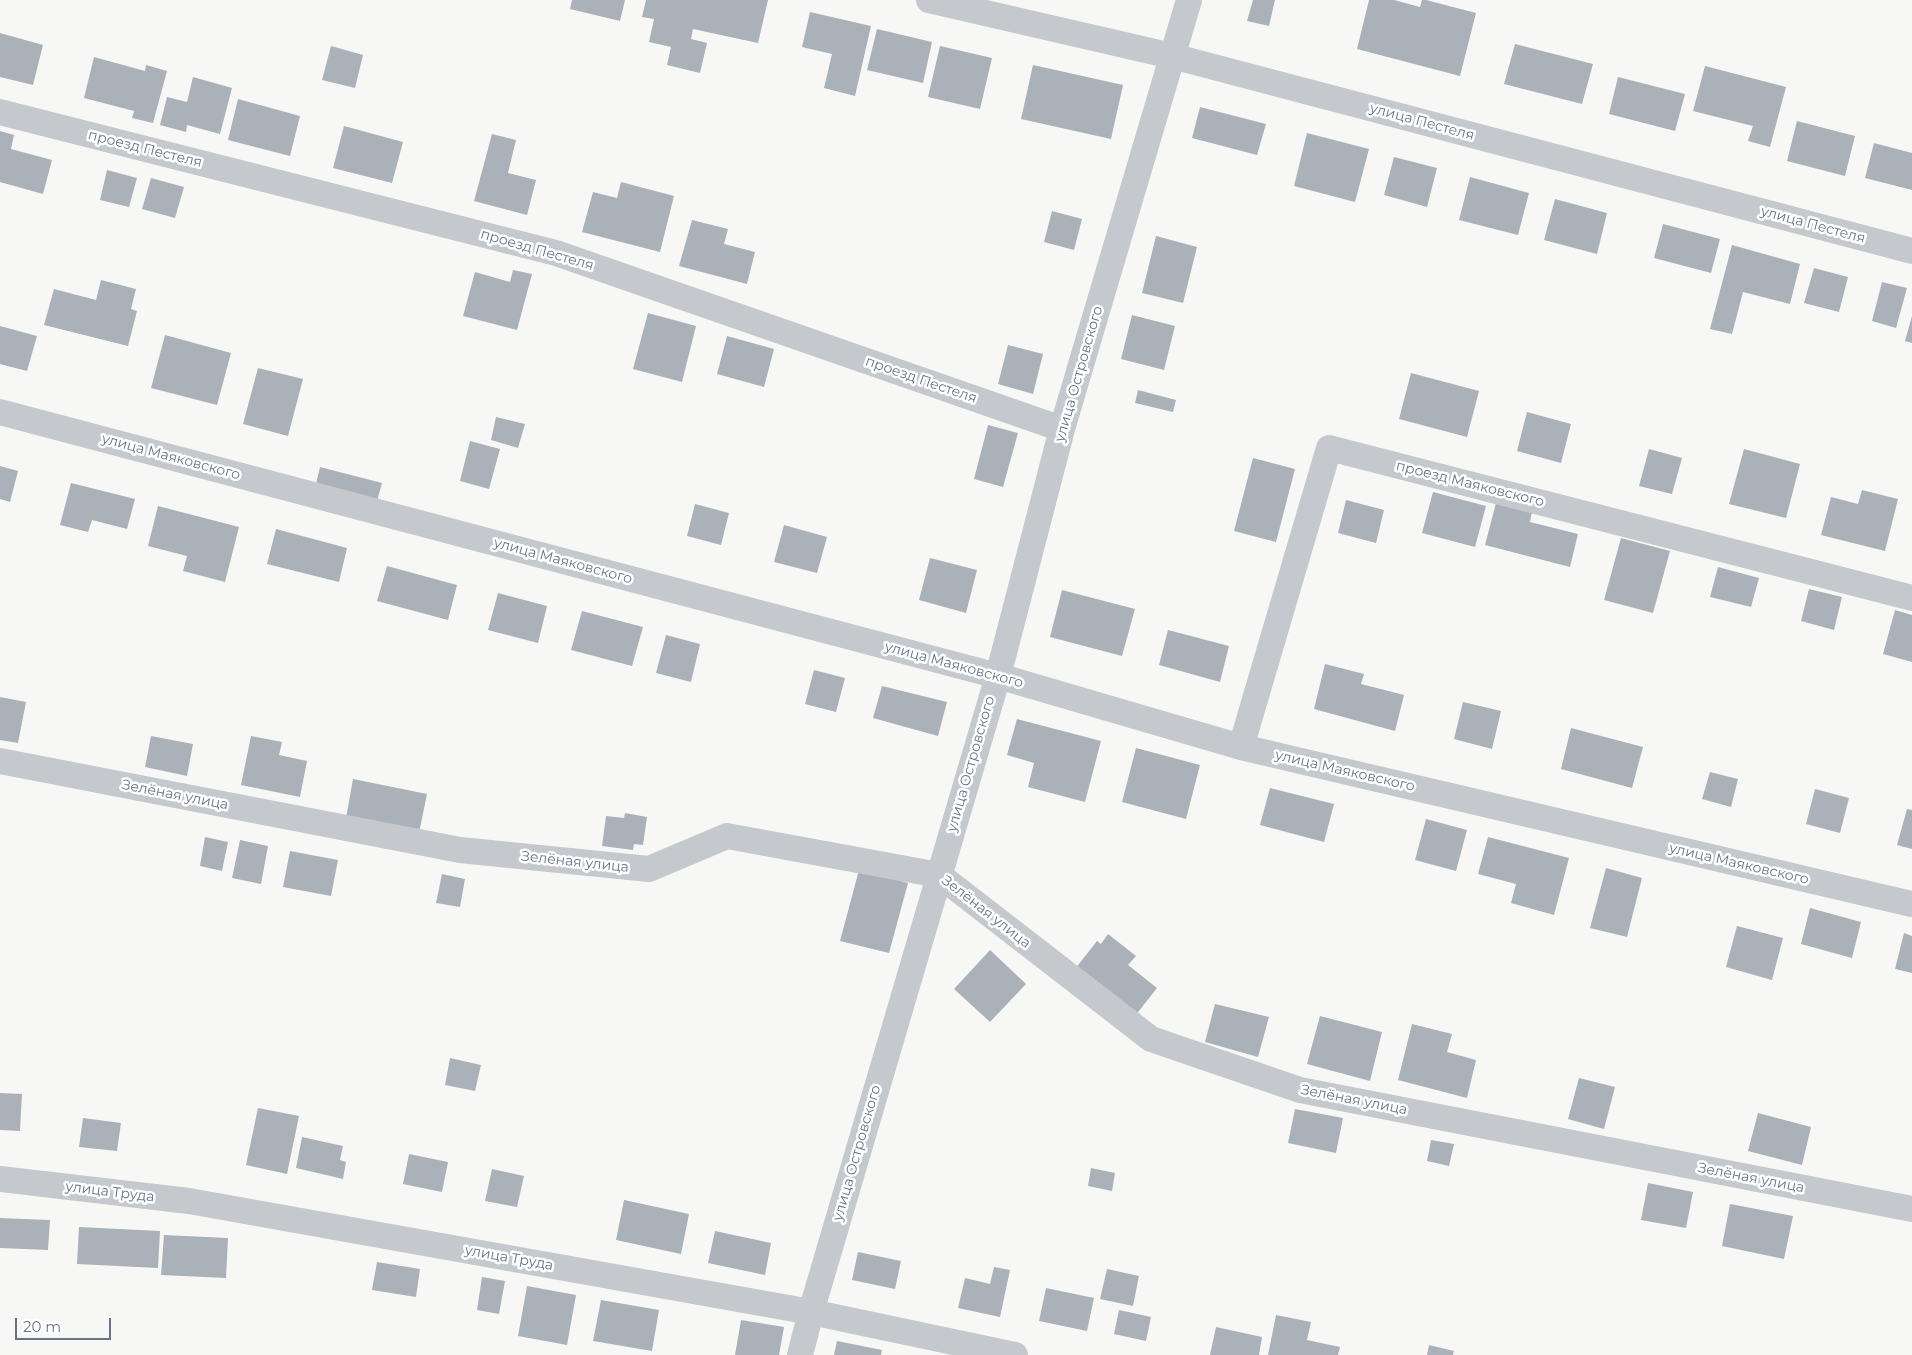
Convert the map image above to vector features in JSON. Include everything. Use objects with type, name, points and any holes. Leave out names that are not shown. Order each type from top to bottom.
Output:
[{"type":"street","name":"улица Пестеля","points":[[929,0],[1172,56],[1912,251]]},
{"type":"street","name":"улица Островского","points":[[800,1355],[998,676],[1062,429],[1190,0]]},
{"type":"street","name":"проезд Пестеля","points":[[0,112],[556,253],[1062,429]]},
{"type":"street","name":"улица Маяковского","points":[[0,412],[998,676],[1241,747],[1912,904]]},
{"type":"street","name":"проезд Маяковского","points":[[1241,747],[1329,448],[1912,598]]},
{"type":"street","name":"Зелёная улица","points":[[0,761],[460,850],[648,869],[727,836],[939,875],[1151,1039],[1291,1087],[1912,1209]]},
{"type":"street","name":"улица Труда","points":[[0,1179],[189,1201],[811,1312],[1015,1355]]},
{"type":"building","points":[[572,0],[625,0],[620,21],[570,9]]},
{"type":"building","points":[[646,0],[768,0],[758,43],[693,29],[691,39],[707,43],[700,73],[667,65],[671,47],[649,42],[654,19],[642,17]]},
{"type":"building","points":[[1253,0],[1275,0],[1269,26],[1247,21]]},
{"type":"building","points":[[1369,0],[1394,0],[1420,7],[1422,0],[1426,0],[1476,13],[1460,76],[1357,49]]},
{"type":"building","points":[[810,12],[871,26],[855,96],[824,88],[832,54],[802,47]]},
{"type":"building","points":[[877,29],[932,42],[923,83],[867,70]]},
{"type":"building","points":[[0,33],[43,45],[33,85],[0,77]]},
{"type":"building","points":[[1515,44],[1593,64],[1582,104],[1504,84]]},
{"type":"building","points":[[331,46],[363,55],[355,88],[322,80]]},
{"type":"building","points":[[940,46],[992,58],[980,109],[928,97]]},
{"type":"building","points":[[94,57],[145,71],[146,65],[167,71],[153,123],[132,118],[134,111],[84,98]]},
{"type":"building","points":[[1033,65],[1123,85],[1111,139],[1021,119]]},
{"type":"building","points":[[1705,66],[1786,87],[1770,147],[1748,141],[1753,126],[1693,111]]},
{"type":"building","points":[[193,77],[232,88],[220,134],[187,125],[186,132],[160,125],[167,97],[187,102]]},
{"type":"building","points":[[1618,77],[1685,94],[1675,131],[1609,114]]},
{"type":"building","points":[[238,99],[300,116],[290,156],[228,140]]},
{"type":"building","points":[[1200,107],[1266,124],[1257,155],[1192,138]]},
{"type":"building","points":[[1797,121],[1855,136],[1845,176],[1787,161]]},
{"type":"building","points":[[344,126],[403,142],[392,183],[333,168]]},
{"type":"building","points":[[0,131],[14,135],[11,149],[52,160],[43,194],[0,182]]},
{"type":"building","points":[[1307,133],[1369,149],[1355,202],[1294,186]]},
{"type":"building","points":[[492,134],[516,140],[508,173],[536,180],[527,215],[474,201]]},
{"type":"building","points":[[1874,143],[1912,153],[1912,190],[1865,178]]},
{"type":"building","points":[[1394,157],[1437,168],[1427,207],[1384,195]]},
{"type":"building","points":[[107,170],[137,178],[129,207],[100,200]]},
{"type":"building","points":[[1470,177],[1529,193],[1518,235],[1459,220]]},
{"type":"building","points":[[151,178],[184,187],[175,218],[142,209]]},
{"type":"building","points":[[621,182],[674,196],[660,252],[582,232],[593,192],[617,198]]},
{"type":"building","points":[[1555,199],[1607,213],[1597,254],[1544,240]]},
{"type":"building","points":[[1052,211],[1082,219],[1074,250],[1044,242]]},
{"type":"building","points":[[692,220],[728,229],[724,244],[755,252],[747,284],[679,266]]},
{"type":"building","points":[[1663,224],[1720,239],[1711,273],[1654,258]]},
{"type":"building","points":[[1156,236],[1197,247],[1183,303],[1142,293]]},
{"type":"building","points":[[1732,245],[1800,264],[1790,304],[1743,292],[1732,334],[1710,329]]},
{"type":"building","points":[[1814,268],[1848,277],[1839,312],[1804,303]]},
{"type":"building","points":[[513,270],[532,274],[517,330],[463,316],[475,272],[510,282]]},
{"type":"building","points":[[101,280],[136,289],[131,309],[137,311],[128,346],[44,325],[54,289],[96,300]]},
{"type":"building","points":[[1882,282],[1907,288],[1896,328],[1872,321]]},
{"type":"building","points":[[648,313],[696,326],[682,382],[633,369]]},
{"type":"building","points":[[1132,315],[1175,326],[1164,370],[1121,359]]},
{"type":"building","points":[[1912,316],[1912,343],[1905,341]]},
{"type":"building","points":[[0,326],[37,336],[27,371],[0,364]]},
{"type":"building","points":[[165,335],[231,353],[217,405],[151,388]]},
{"type":"building","points":[[727,336],[774,349],[764,387],[717,374]]},
{"type":"building","points":[[1008,345],[1043,354],[1033,394],[998,384]]},
{"type":"building","points":[[258,368],[303,379],[288,436],[243,424]]},
{"type":"building","points":[[1411,373],[1479,391],[1467,437],[1399,419]]},
{"type":"building","points":[[1138,390],[1176,400],[1173,412],[1135,403]]},
{"type":"building","points":[[1527,412],[1571,424],[1561,463],[1517,451]]},
{"type":"building","points":[[496,417],[525,424],[518,448],[491,440]]},
{"type":"building","points":[[988,425],[1018,433],[1003,487],[974,479]]},
{"type":"building","points":[[470,441],[500,449],[489,489],[460,481]]},
{"type":"building","points":[[1649,449],[1682,458],[1672,494],[1639,486]]},
{"type":"building","points":[[1744,449],[1800,464],[1786,518],[1729,504]]},
{"type":"building","points":[[1253,458],[1295,469],[1276,542],[1234,531]]},
{"type":"building","points":[[0,466],[18,471],[10,502],[0,499]]},
{"type":"building","points":[[320,467],[382,483],[377,501],[316,484]]},
{"type":"building","points":[[71,483],[135,499],[127,529],[92,520],[88,532],[60,525]]},
{"type":"building","points":[[1862,490],[1898,499],[1885,551],[1821,535],[1831,497],[1858,504]]},
{"type":"building","points":[[1433,492],[1486,506],[1475,547],[1422,533]]},
{"type":"building","points":[[1346,500],[1384,510],[1376,543],[1338,533]]},
{"type":"building","points":[[1496,503],[1532,512],[1530,522],[1578,534],[1570,567],[1485,545]]},
{"type":"building","points":[[695,504],[729,513],[721,545],[687,536]]},
{"type":"building","points":[[158,506],[239,527],[225,582],[183,571],[187,556],[148,546]]},
{"type":"building","points":[[784,525],[827,537],[817,573],[774,562]]},
{"type":"building","points":[[276,529],[347,548],[339,582],[267,564]]},
{"type":"building","points":[[1621,538],[1670,551],[1653,613],[1604,600]]},
{"type":"building","points":[[930,558],[977,570],[966,613],[919,600]]},
{"type":"building","points":[[387,566],[457,585],[448,620],[377,601]]},
{"type":"building","points":[[1718,567],[1759,578],[1751,607],[1710,597]]},
{"type":"building","points":[[1809,589],[1842,597],[1834,630],[1801,621]]},
{"type":"building","points":[[1062,590],[1135,609],[1122,656],[1050,637]]},
{"type":"building","points":[[498,593],[547,606],[538,643],[488,630]]},
{"type":"building","points":[[1895,610],[1912,615],[1912,662],[1883,654]]},
{"type":"building","points":[[582,611],[643,627],[632,666],[571,650]]},
{"type":"building","points":[[1168,630],[1229,646],[1220,682],[1159,665]]},
{"type":"building","points":[[666,635],[700,644],[691,682],[656,673]]},
{"type":"building","points":[[1325,664],[1364,674],[1361,684],[1404,695],[1395,731],[1314,709]]},
{"type":"building","points":[[814,670],[845,678],[836,712],[805,704]]},
{"type":"building","points":[[882,686],[947,702],[938,736],[873,718]]},
{"type":"building","points":[[0,697],[26,702],[18,743],[0,740]]},
{"type":"building","points":[[1463,702],[1501,711],[1492,749],[1454,739]]},
{"type":"building","points":[[1017,719],[1101,741],[1085,802],[1028,787],[1034,763],[1007,755]]},
{"type":"building","points":[[1571,728],[1643,747],[1632,788],[1561,769]]},
{"type":"building","points":[[151,736],[193,744],[187,776],[145,767]]},
{"type":"building","points":[[251,736],[282,742],[279,755],[307,761],[300,797],[241,785]]},
{"type":"building","points":[[1136,748],[1200,765],[1186,819],[1122,802]]},
{"type":"building","points":[[1710,772],[1738,779],[1731,807],[1702,799]]},
{"type":"building","points":[[353,779],[427,794],[419,833],[346,818]]},
{"type":"building","points":[[1270,788],[1334,804],[1324,842],[1260,825]]},
{"type":"building","points":[[1815,789],[1849,798],[1840,833],[1806,824]]},
{"type":"building","points":[[1907,809],[1912,810],[1912,849],[1897,845]]},
{"type":"building","points":[[625,813],[647,817],[643,845],[634,844],[633,850],[602,846],[606,816],[624,818]]},
{"type":"building","points":[[1426,819],[1467,830],[1456,871],[1415,860]]},
{"type":"building","points":[[205,837],[228,842],[222,871],[200,866]]},
{"type":"building","points":[[1488,837],[1569,858],[1554,915],[1511,903],[1516,884],[1478,874]]},
{"type":"building","points":[[240,840],[268,846],[261,884],[232,878]]},
{"type":"building","points":[[290,851],[338,860],[331,896],[283,887]]},
{"type":"building","points":[[1606,868],[1642,878],[1627,937],[1590,928]]},
{"type":"building","points":[[859,870],[908,883],[889,953],[840,941]]},
{"type":"building","points":[[442,874],[465,879],[460,907],[436,903]]},
{"type":"building","points":[[1810,908],[1861,922],[1852,958],[1801,944]]},
{"type":"building","points":[[1737,926],[1783,938],[1772,980],[1726,967]]},
{"type":"building","points":[[1904,933],[1912,936],[1912,973],[1895,969]]},
{"type":"building","points":[[1108,934],[1136,956],[1128,965],[1157,988],[1135,1016],[1075,969],[1097,941],[1101,944]]},
{"type":"building","points":[[990,950],[1026,984],[990,1022],[954,989]]},
{"type":"building","points":[[1215,1004],[1269,1017],[1258,1057],[1205,1042]]},
{"type":"building","points":[[1320,1016],[1382,1032],[1370,1081],[1307,1064]]},
{"type":"building","points":[[1412,1024],[1452,1034],[1447,1052],[1476,1060],[1467,1098],[1398,1080]]},
{"type":"building","points":[[450,1058],[481,1065],[475,1091],[445,1085]]},
{"type":"building","points":[[1579,1078],[1615,1087],[1604,1129],[1568,1119]]},
{"type":"building","points":[[0,1093],[22,1094],[20,1131],[0,1130]]},
{"type":"building","points":[[258,1108],[299,1116],[287,1174],[246,1165]]},
{"type":"building","points":[[1295,1109],[1343,1118],[1336,1153],[1288,1143]]},
{"type":"building","points":[[1758,1113],[1811,1127],[1802,1165],[1748,1151]]},
{"type":"building","points":[[83,1118],[121,1123],[117,1151],[79,1147]]},
{"type":"building","points":[[302,1137],[343,1146],[340,1160],[346,1162],[343,1179],[296,1168]]},
{"type":"building","points":[[1431,1140],[1454,1144],[1449,1166],[1427,1161]]},
{"type":"building","points":[[409,1154],[448,1162],[442,1192],[403,1184]]},
{"type":"building","points":[[1091,1168],[1115,1173],[1112,1191],[1088,1186]]},
{"type":"building","points":[[492,1169],[524,1176],[517,1207],[485,1201]]},
{"type":"building","points":[[1648,1183],[1693,1192],[1686,1228],[1641,1220]]},
{"type":"building","points":[[624,1200],[689,1214],[681,1254],[616,1240]]},
{"type":"building","points":[[1730,1204],[1793,1216],[1784,1259],[1722,1246]]},
{"type":"building","points":[[0,1218],[50,1220],[48,1250],[0,1248]]},
{"type":"building","points":[[79,1227],[160,1231],[158,1268],[77,1264]]},
{"type":"building","points":[[715,1231],[771,1243],[765,1275],[708,1263]]},
{"type":"building","points":[[164,1235],[228,1238],[226,1278],[161,1275]]},
{"type":"building","points":[[858,1252],[901,1261],[895,1289],[852,1280]]},
{"type":"building","points":[[377,1262],[420,1269],[416,1297],[372,1290]]},
{"type":"building","points":[[994,1267],[1010,1270],[1000,1317],[958,1308],[965,1278],[990,1284]]},
{"type":"building","points":[[1107,1269],[1139,1276],[1133,1306],[1100,1299]]},
{"type":"building","points":[[482,1277],[505,1281],[499,1314],[477,1310]]},
{"type":"building","points":[[527,1286],[576,1295],[567,1345],[518,1336]]},
{"type":"building","points":[[1046,1288],[1094,1298],[1087,1331],[1039,1321]]},
{"type":"building","points":[[601,1300],[659,1310],[652,1351],[593,1341]]},
{"type":"building","points":[[1119,1310],[1151,1317],[1146,1341],[1114,1334]]},
{"type":"building","points":[[1276,1315],[1311,1322],[1307,1340],[1340,1347],[1338,1355],[1268,1355]]},
{"type":"building","points":[[741,1320],[784,1327],[779,1355],[735,1355]]},
{"type":"building","points":[[1216,1327],[1262,1337],[1259,1355],[1210,1355]]},
{"type":"building","points":[[837,1341],[882,1350],[881,1355],[834,1355]]},
{"type":"building","points":[[1429,1345],[1454,1351],[1453,1355],[1427,1355]]}]
